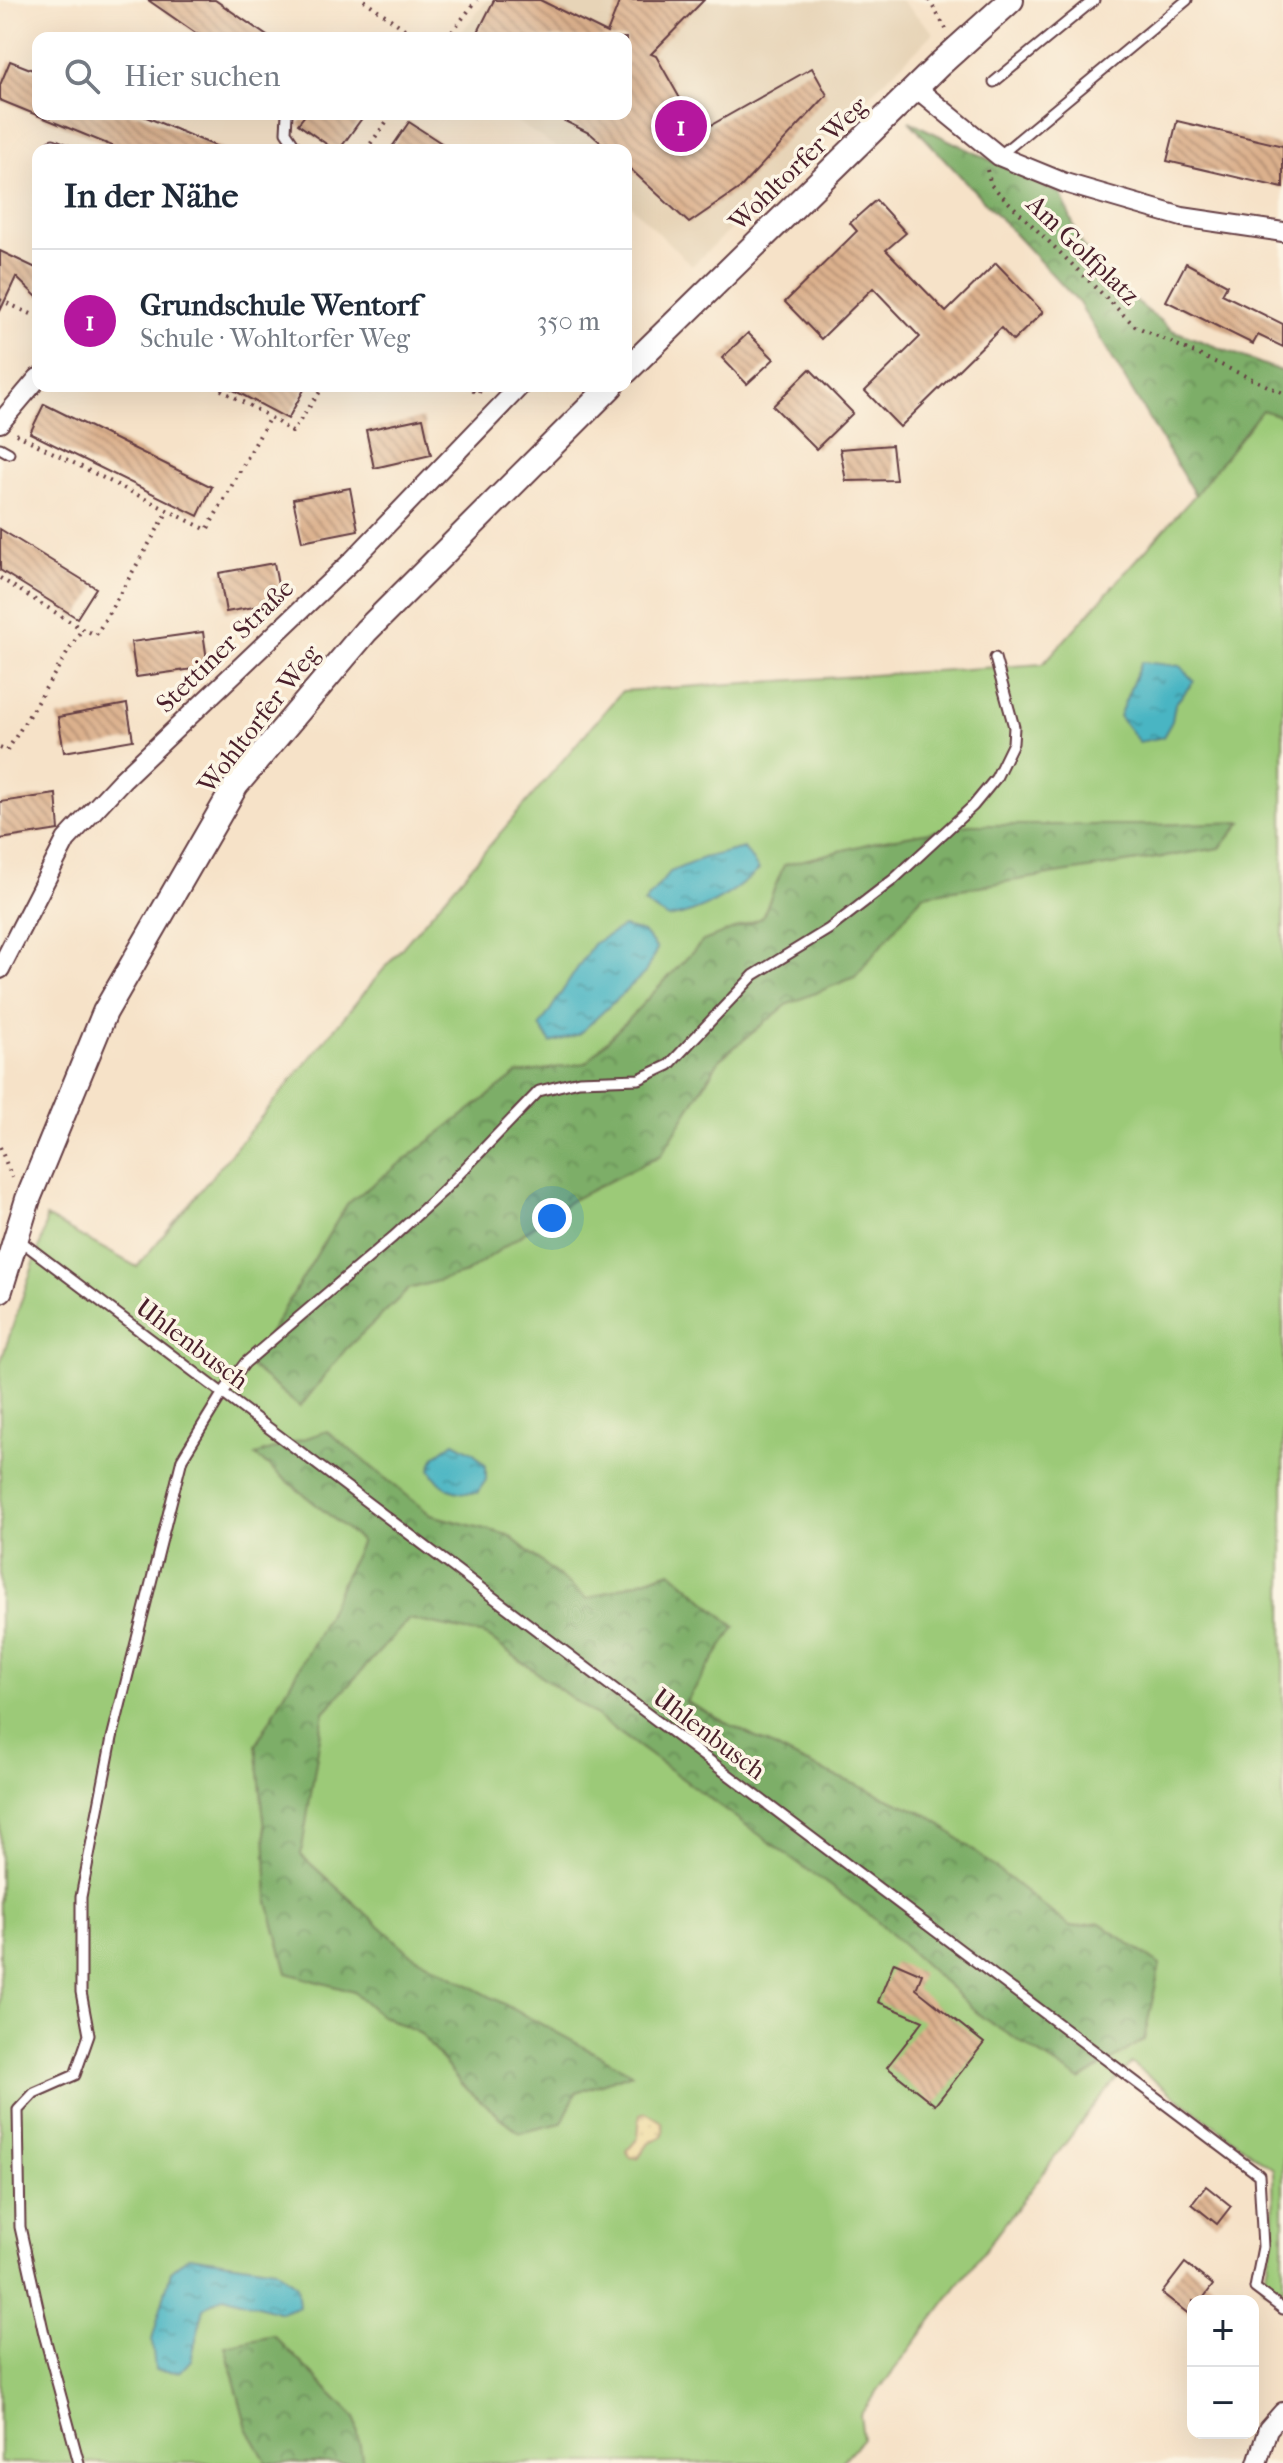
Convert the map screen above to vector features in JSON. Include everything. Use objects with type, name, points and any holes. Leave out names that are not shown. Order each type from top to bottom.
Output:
[{"type":"main road","name":"Wohltorfer Weg","points":[[632,365],[916,88],[1011,0]]},
{"type":"main road","name":"Wohltorfer Weg","points":[[0,1290],[15,1237],[105,1012],[236,785],[366,631],[605,392]]},
{"type":"street","points":[[916,88],[999,156],[1065,183],[1182,217],[1283,232]]},
{"type":"street","points":[[7,428],[32,388]]},
{"type":"street","name":"Stettiner Straße","points":[[0,969],[66,840],[122,780],[351,562],[514,392]]},
{"type":"street","points":[[1257,2463],[1268,2429],[1283,2412]]},
{"type":"lane","points":[[994,82],[1094,0]]},
{"type":"lane","points":[[999,156],[1187,0]]},
{"type":"lane","points":[[287,120],[286,132],[294,144]]},
{"type":"lane","points":[[79,2463],[44,2334],[20,2227],[18,2110],[34,2093],[75,2075],[89,2035],[81,1992],[81,1897],[112,1738],[182,1459],[245,1363],[341,1284],[422,1210],[539,1091],[579,1081],[639,1079],[669,1065],[754,975],[829,929],[894,879],[973,806],[996,778],[1013,743],[1014,727],[995,658]]},
{"type":"lane","name":"Uhlenbusch","points":[[15,1237],[1259,2175],[1263,2247],[1255,2288],[1283,2309]]},
{"type":"path","points":[[364,0],[409,32]]},
{"type":"path","points":[[452,32],[477,0]]},
{"type":"path","points":[[929,0],[952,37]]},
{"type":"path","points":[[370,144],[388,120]]},
{"type":"path","name":"Am Golfplatz","points":[[978,141],[991,185],[1135,326],[1283,393]]},
{"type":"path","points":[[0,300],[32,314]]},
{"type":"path","points":[[225,392],[292,432],[320,392]]},
{"type":"path","points":[[7,428],[207,530],[270,417]]},
{"type":"path","points":[[0,578],[96,635],[168,511]]},
{"type":"path","points":[[0,748],[7,751],[82,629]]},
{"type":"path","points":[[0,1147],[12,1180]]},
{"type":"shaded area","points":[[487,0],[901,0],[934,33],[692,266],[632,207],[632,144],[551,144],[514,120],[632,120],[632,32],[462,32]]},
{"type":"green space","points":[[909,121],[1061,194],[1081,244],[1110,281],[1172,330],[1283,372],[1283,417],[1262,410],[1195,495],[1079,303]]},
{"type":"green space","points":[[1262,409],[1283,417],[1283,2301],[1262,2287],[1274,2237],[1273,2169],[1131,2063],[1099,2099],[860,2415],[863,2438],[841,2463],[0,2463],[0,1364],[44,1233],[46,1217],[137,1267],[383,970],[622,691],[1043,664],[1195,495]]},
{"type":"green space","points":[[1242,822],[1220,848],[923,895],[855,977],[788,1004],[720,1059],[661,1155],[572,1200],[466,1273],[409,1289],[346,1349],[300,1407],[250,1366],[347,1204],[517,1074],[586,1063],[703,941],[762,918],[784,865],[879,841],[968,825]]},
{"type":"green space","points":[[327,1431],[431,1515],[508,1535],[587,1599],[671,1571],[735,1627],[686,1702],[803,1762],[930,1816],[1070,1927],[1100,1923],[1160,1965],[1144,2040],[1080,2080],[983,2018],[871,1916],[485,1635],[409,1619],[324,1712],[301,1855],[411,1954],[632,2073],[576,2093],[562,2123],[519,2133],[462,2085],[421,2034],[380,2015],[354,1992],[287,1973],[268,1902],[265,1830],[256,1745],[320,1630],[361,1541],[255,1455]]},
{"type":"green space","points":[[274,2336],[355,2417],[363,2463],[267,2463],[247,2428],[225,2346]]},
{"type":"sand","points":[[646,2112],[662,2122],[664,2132],[661,2137],[649,2142],[638,2158],[630,2157],[627,2151],[638,2138],[640,2114]]},
{"type":"water","points":[[1141,662],[1180,666],[1194,681],[1175,704],[1172,721],[1163,737],[1139,742],[1119,716]]},
{"type":"water","points":[[744,848],[759,870],[717,900],[668,918],[644,903],[670,872],[703,858]]},
{"type":"water","points":[[623,927],[643,932],[657,949],[645,973],[579,1034],[551,1043],[540,1026],[593,944]]},
{"type":"water","points":[[454,1442],[473,1452],[486,1466],[486,1480],[477,1493],[449,1489],[430,1469],[435,1456]]},
{"type":"water","points":[[189,2256],[275,2269],[297,2286],[299,2306],[281,2313],[224,2296],[204,2308],[191,2360],[180,2372],[155,2370],[152,2340],[171,2271]]},
{"type":"building","points":[[148,0],[215,0],[261,32],[194,32]]},
{"type":"building","points":[[494,0],[540,0],[605,32],[478,32]]},
{"type":"building","points":[[620,0],[704,0],[651,54],[656,56],[699,132],[812,68],[827,95],[740,188],[689,223],[632,171],[632,144],[602,144],[591,134],[563,120],[632,120],[632,32],[607,32]]},
{"type":"building","points":[[10,61],[32,70],[32,113],[0,100],[0,85]]},
{"type":"building","points":[[49,120],[153,120],[211,144],[107,144]]},
{"type":"building","points":[[301,120],[361,120],[343,144],[326,144],[298,124]]},
{"type":"building","points":[[1177,121],[1283,146],[1283,188],[1167,161]]},
{"type":"building","points":[[409,122],[443,144],[394,144]]},
{"type":"building","points":[[876,200],[906,233],[886,250],[946,312],[996,263],[1043,312],[1013,341],[1001,328],[900,427],[865,391],[920,337],[873,288],[821,339],[785,302],[857,231],[850,223]]},
{"type":"building","points":[[0,251],[32,266],[32,292],[16,277],[0,311]]},
{"type":"building","points":[[1186,263],[1227,285],[1222,294],[1283,324],[1283,347],[1258,335],[1253,344],[1166,301]]},
{"type":"building","points":[[748,333],[774,359],[747,384],[722,358]]},
{"type":"building","points":[[810,369],[853,413],[816,449],[773,406]]},
{"type":"building","points":[[237,392],[303,392],[288,419]]},
{"type":"building","points":[[44,404],[212,487],[198,516],[30,433]]},
{"type":"building","points":[[423,418],[431,455],[374,468],[366,430]]},
{"type":"building","points":[[892,445],[896,480],[846,481],[840,449]]},
{"type":"building","points":[[350,488],[358,530],[302,541],[293,499]]},
{"type":"building","points":[[0,529],[96,588],[77,618],[0,570]]},
{"type":"building","points":[[274,563],[281,602],[226,612],[219,573]]},
{"type":"building","points":[[203,632],[208,667],[136,677],[131,642]]},
{"type":"building","points":[[127,704],[133,740],[64,752],[58,717]]},
{"type":"building","points":[[56,794],[59,830],[0,839],[0,802]]},
{"type":"building","points":[[894,1962],[922,1974],[916,1989],[984,2043],[935,2105],[887,2067],[923,2021],[878,2002]]},
{"type":"building","points":[[1206,2186],[1231,2206],[1217,2224],[1192,2204]]},
{"type":"building","points":[[1185,2263],[1213,2285],[1206,2295],[1187,2295],[1187,2313],[1162,2293]]},
{"type":"place","name":"Grundschule Wentorf","points":[[681,126]]}]
